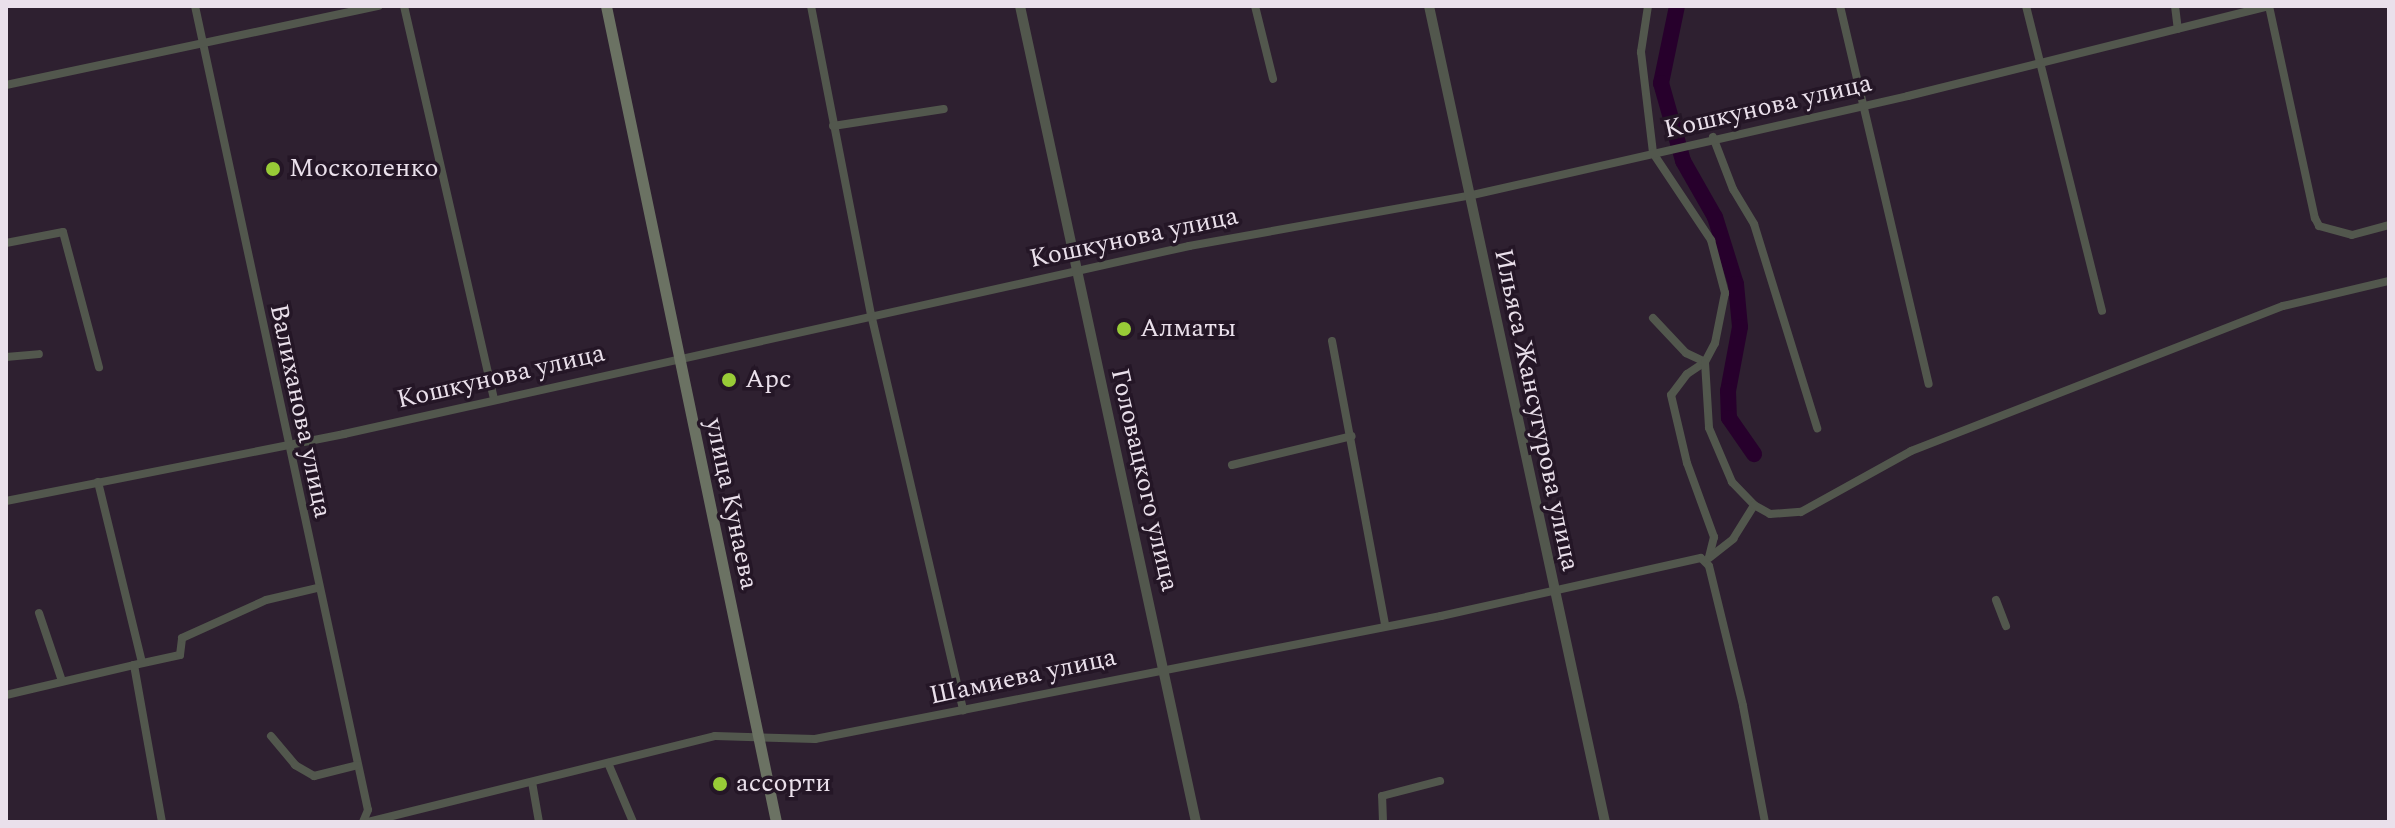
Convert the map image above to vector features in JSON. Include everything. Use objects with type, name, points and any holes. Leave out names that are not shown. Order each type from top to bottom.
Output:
[{"type":"main road","name":"улица Кунаева","points":[[606,6],[776,822]]},
{"type":"street","name":"Валиханова улица","points":[[195,6],[317,588],[368,810],[365,822]]},
{"type":"street","points":[[6,85],[379,6]]},
{"type":"street","points":[[404,6],[494,398]]},
{"type":"street","points":[[811,6],[871,314],[963,710]]},
{"type":"street","name":"Головацкого улица","points":[[1020,6],[1074,270],[1196,822]]},
{"type":"street","points":[[1255,6],[1273,79]]},
{"type":"street","name":"Ильяса Жансугурова улица","points":[[1429,6],[1552,590],[1605,822]]},
{"type":"street","points":[[1648,6],[1641,52],[1653,153],[1711,240],[1722,274],[1722,318],[1705,362],[1709,428],[1732,482],[1754,505],[1770,514],[1801,512],[1911,451],[2283,306],[2389,281]]},
{"type":"street","points":[[1840,6],[1929,384]]},
{"type":"street","points":[[2026,6],[2102,311]]},
{"type":"street","points":[[2175,6],[2178,29]]},
{"type":"street","points":[[2269,6],[2319,226],[2352,235],[2389,225]]},
{"type":"street","name":"Кошкунова улица","points":[[6,501],[286,443],[1074,270],[1468,196],[1713,137],[1862,107],[2269,6]]},
{"type":"street","points":[[833,126],[944,109]]},
{"type":"street","points":[[1713,137],[1733,189],[1754,224],[1817,428]]},
{"type":"street","points":[[6,243],[63,232],[99,367]]},
{"type":"street","points":[[1653,318],[1686,353],[1705,362]]},
{"type":"street","points":[[1332,341],[1385,625]]},
{"type":"street","points":[[6,357],[39,354]]},
{"type":"street","points":[[1705,362],[1687,374],[1671,395],[1687,463],[1714,537],[1705,558],[1739,691],[1765,822]]},
{"type":"street","points":[[1232,465],[1352,436]]},
{"type":"street","points":[[98,482],[138,664],[162,822]]},
{"type":"street","points":[[1705,558],[1733,539],[1754,505]]},
{"type":"street","name":"Шамиева улица","points":[[365,822],[715,736],[815,739],[1705,558]]},
{"type":"street","points":[[6,695],[180,655],[182,638],[266,600],[317,588]]},
{"type":"street","points":[[1996,600],[2006,626]]},
{"type":"street","points":[[39,613],[62,681]]},
{"type":"street","points":[[271,736],[295,765],[314,776],[358,765]]},
{"type":"street","points":[[608,763],[633,822]]},
{"type":"street","points":[[1383,822],[1382,796],[1440,781]]},
{"type":"street","points":[[532,782],[539,822]]},
{"type":"waterway","points":[[1677,6],[1661,83],[1683,161],[1715,217],[1736,284],[1740,327],[1728,391],[1729,418],[1754,454]]},
{"type":"place","name":"Москоленко","points":[[273,169]]},
{"type":"place","name":"Алматы","points":[[1124,329]]},
{"type":"place","name":"Арс","points":[[729,380]]},
{"type":"place","name":"ассорти","points":[[720,784]]}]
